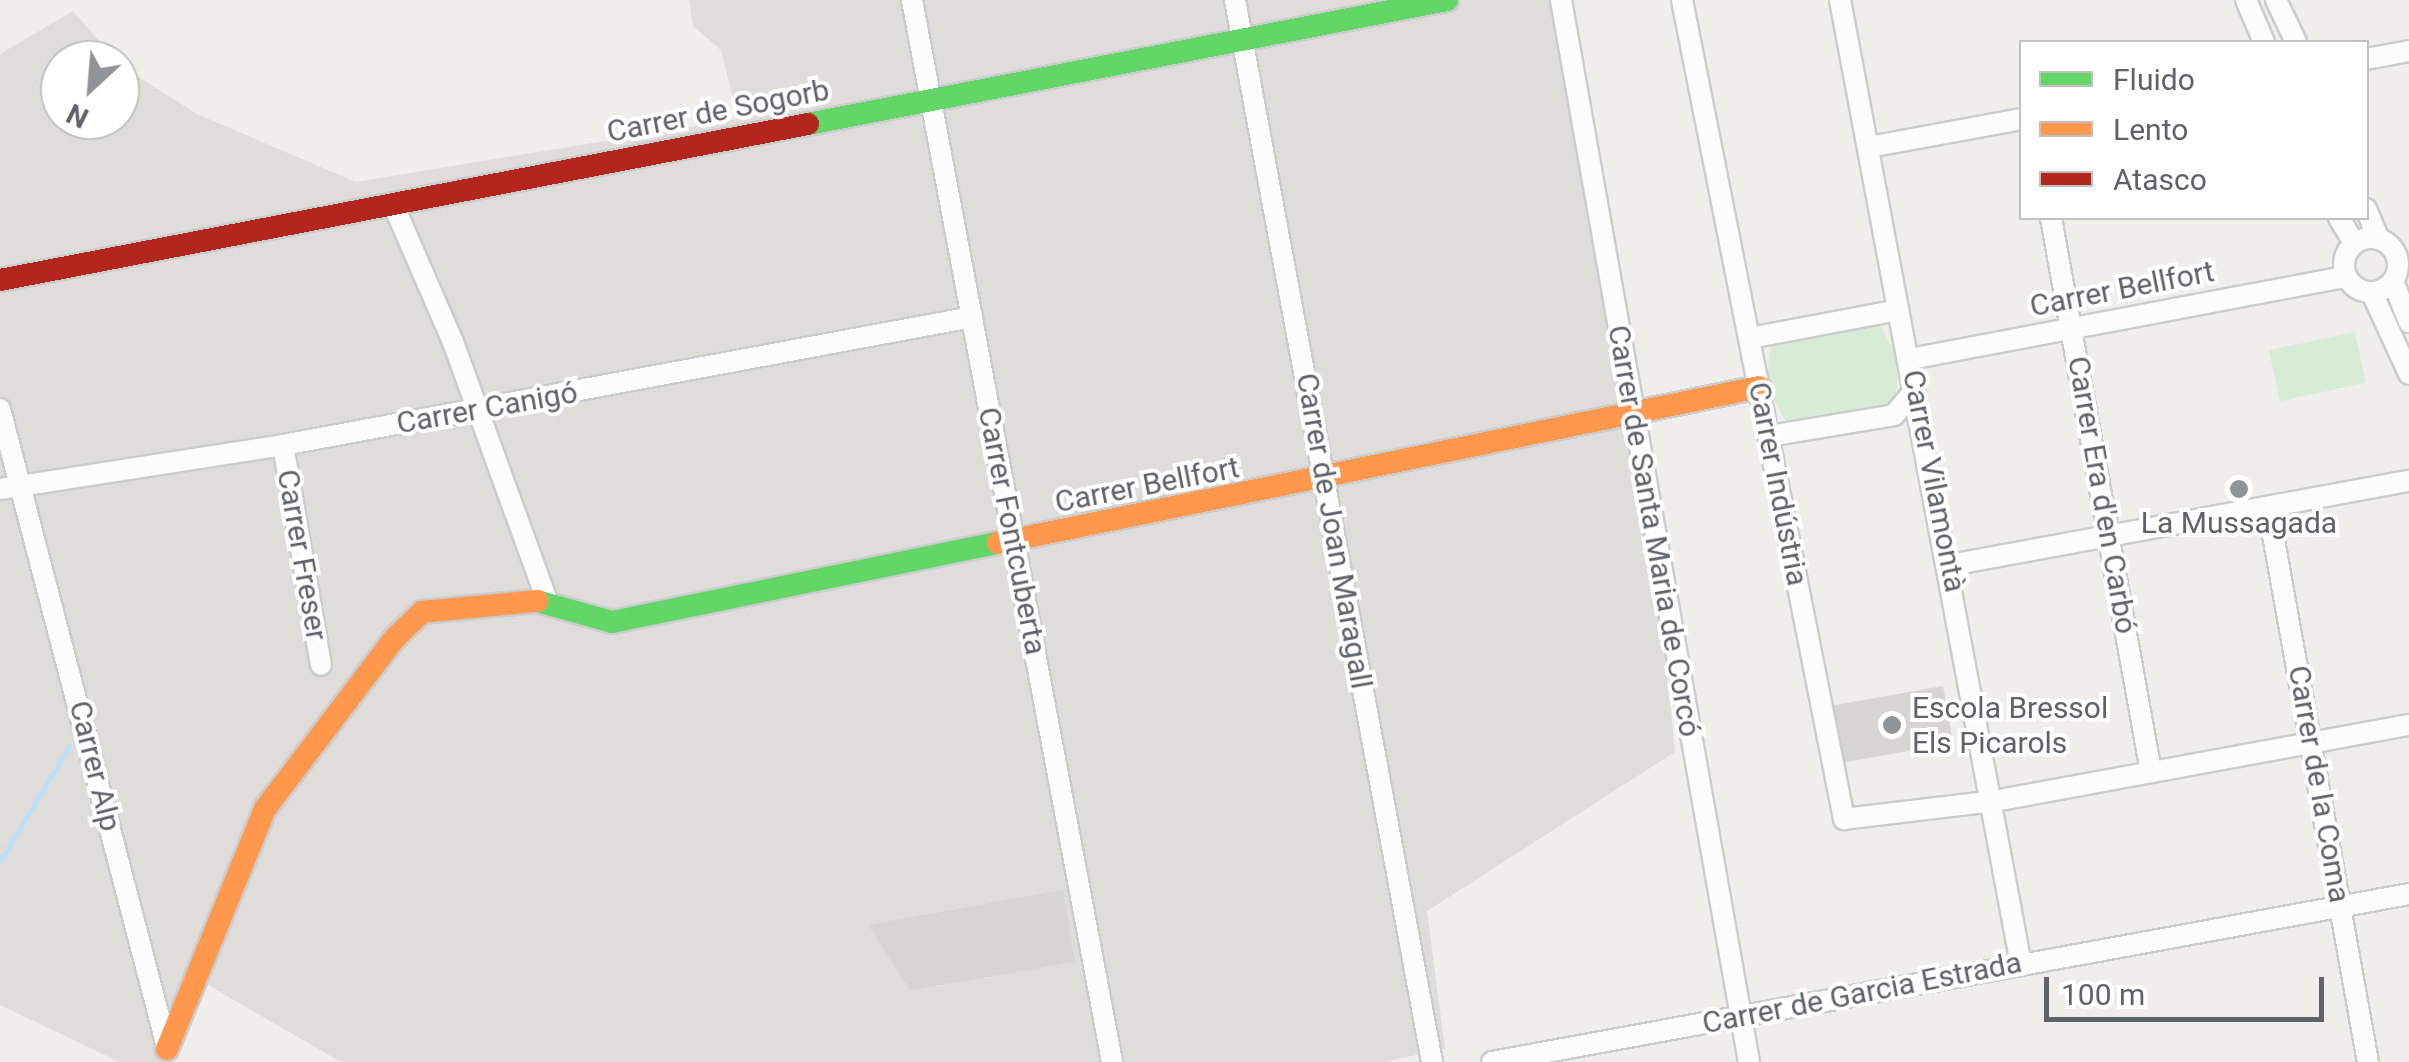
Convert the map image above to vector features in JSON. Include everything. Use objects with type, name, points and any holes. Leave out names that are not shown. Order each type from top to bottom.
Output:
[{"type":"street","name":"Carrer Fontcuberta","points":[[912,0],[1112,1062]]},
{"type":"street","name":"Carrer de Joan Maragall","points":[[1235,0],[1432,1062]]},
{"type":"street","name":"Carrer de Sogorb","points":[[0,280],[1447,0]]},
{"type":"street","name":"Carrer de Santa Maria de Corcó","points":[[1561,0],[1630,411],[1749,1062]]},
{"type":"street","name":"Carrer Indústria","points":[[1682,0],[1844,819],[1994,802]]},
{"type":"street","name":"Carrer Vilamontà","points":[[1840,0],[1950,565],[2022,964]]},
{"type":"street","points":[[2246,0],[2263,40]]},
{"type":"street","points":[[2276,0],[2295,40]]},
{"type":"street","points":[[2369,58],[2409,51]]},
{"type":"street","points":[[1869,147],[2019,120]]},
{"type":"street","points":[[167,1049],[265,809],[394,640],[422,612],[547,600],[393,204]]},
{"type":"street","points":[[2369,213],[2394,245],[2393,282],[2409,322]]},
{"type":"street","name":"Carrer Era d'en Carbó","points":[[2050,220],[2151,772]]},
{"type":"street","points":[[2340,220],[2354,243]]},
{"type":"street","points":[[2354,243],[2394,245]]},
{"type":"street","points":[[2354,243],[2344,259],[2346,277],[2372,293],[2409,374]]},
{"type":"street","name":"Carrer Bellfort","points":[[1910,359],[2346,277]]},
{"type":"street","points":[[2372,293],[2393,282]]},
{"type":"street","points":[[1750,338],[1898,310]]},
{"type":"street","name":"Carrer Canigó","points":[[0,489],[283,445],[972,317]]},
{"type":"street","name":"Carrer Bellfort","points":[[547,600],[612,622],[1326,480],[1630,411],[1758,387]]},
{"type":"street","points":[[1769,436],[1894,415],[1915,390]]},
{"type":"street","name":"Carrer Alp","points":[[0,409],[167,1049]]},
{"type":"street","name":"Carrer Freser","points":[[283,445],[322,665]]},
{"type":"street","points":[[1950,565],[2409,481]]},
{"type":"street","name":"Carrer de la Coma","points":[[2268,507],[2368,1062]]},
{"type":"street","points":[[1994,802],[2409,725]]},
{"type":"street","name":"Carrer de Garcia Estrada","points":[[1492,1062],[2409,894]]},
{"type":"shaded area","points":[[689,0],[1555,0],[1679,656],[1668,680],[1675,752],[1427,911],[1445,1049],[1383,1062],[341,1062],[208,985],[172,1062],[120,1062],[0,1005],[0,54],[73,11],[98,40],[40,40],[40,140],[140,140],[140,78],[197,114],[356,182],[738,119],[721,50],[693,26]]},
{"type":"green space","points":[[1879,324],[1900,361],[1894,407],[1788,426],[1766,385],[1771,342]]},
{"type":"green space","points":[[2355,332],[2366,383],[2280,401],[2269,350]]},
{"type":"building","name":"Escola Bressol Els Picarols","points":[[1943,686],[1953,743],[1841,763],[1831,706]]},
{"type":"building","points":[[1063,890],[1075,962],[910,990],[868,925]]},
{"type":"waterway","points":[[0,861],[69,746]]},
{"type":"traffic: fast","points":[[808,124],[1447,0]]},
{"type":"traffic: fast","points":[[537,601],[612,622],[998,543]]},
{"type":"traffic: slow","points":[[998,543],[1759,387]]},
{"type":"traffic: slow","points":[[167,1049],[265,809],[394,639],[422,612],[537,601]]},
{"type":"traffic: jam","points":[[0,280],[808,124]]},
{"type":"place","name":"La Mussagada","points":[[2239,489]]},
{"type":"place","name":"Escola Bressol Els Picarols","points":[[1892,725]]}]
